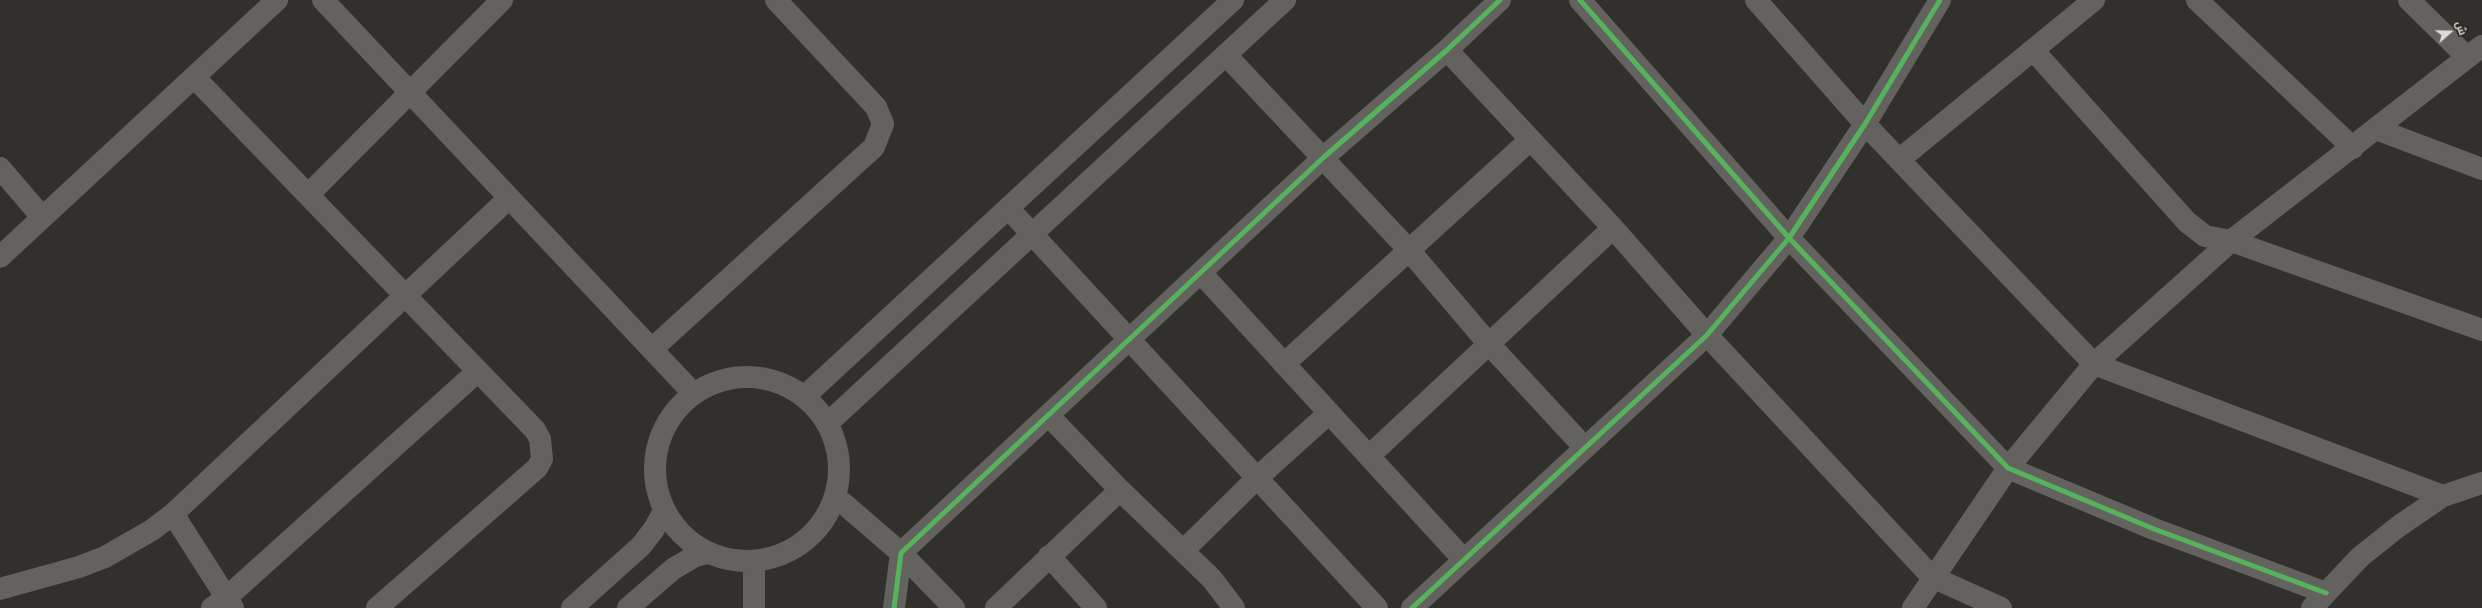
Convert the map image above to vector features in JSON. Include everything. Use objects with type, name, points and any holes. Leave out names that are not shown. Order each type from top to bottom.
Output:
[{"type":"street","points":[[0,257],[277,0]]},
{"type":"street","points":[[323,0],[693,393]]},
{"type":"street","points":[[308,195],[502,0]]},
{"type":"street","points":[[652,349],[874,147],[882,124],[876,107],[776,0]]},
{"type":"street","points":[[805,396],[1233,0]]},
{"type":"street","points":[[828,423],[1285,0]]},
{"type":"street","points":[[894,608],[901,553],[1049,416],[1127,339],[1201,273],[1324,158],[1447,50],[1500,0]]},
{"type":"street","points":[[1580,0],[1788,238],[2008,468],[2319,600],[2360,558],[2399,526],[2442,496],[2482,483]]},
{"type":"street","points":[[1756,0],[1865,124],[1900,158],[2094,364],[2442,496]]},
{"type":"street","points":[[1412,608],[1707,335],[1788,238],[1865,124],[1940,0]]},
{"type":"street","points":[[2196,0],[2353,148]]},
{"type":"street","points":[[1913,608],[1932,577],[2008,468],[2094,364],[2231,241],[2353,148],[2475,51],[2409,0]]},
{"type":"street","points":[[1900,158],[1982,90],[2034,51],[2087,2]]},
{"type":"street","points":[[1447,50],[1613,228],[1707,335],[1932,577],[2001,608]]},
{"type":"street","points":[[2034,51],[2187,222],[2205,236],[2231,241],[2482,330]]},
{"type":"street","points":[[1226,54],[1408,249],[1488,343],[1585,448]]},
{"type":"street","points":[[194,77],[535,430],[540,439],[542,459],[530,475],[378,608]]},
{"type":"street","points":[[2376,129],[2482,169]]},
{"type":"street","points":[[1284,364],[1408,249],[1530,140]]},
{"type":"street","points":[[0,168],[42,218]]},
{"type":"street","points":[[0,589],[79,567],[105,557],[152,530],[173,514],[509,198]]},
{"type":"street","points":[[1008,208],[1127,339],[1258,477],[1377,608]]},
{"type":"street","points":[[1369,456],[1488,343],[1613,228]]},
{"type":"street","points":[[1201,273],[1328,414],[1369,456],[1464,560]]},
{"type":"street","points":[[173,514],[224,605],[478,371]]},
{"type":"street","points":[[738,376],[762,377],[784,384],[805,396],[818,408],[828,423],[837,447],[840,472],[836,497],[824,522],[805,542],[781,556],[754,562],[730,560],[706,553],[682,535],[664,511],[658,493],[655,474],[656,456],[660,437],[675,411],[693,393],[714,382],[738,376]]},
{"type":"street","points":[[1184,550],[1258,477],[1328,414]]},
{"type":"street","points":[[1049,416],[1120,490],[1184,550],[1212,579],[1234,608]]},
{"type":"street","points":[[996,608],[1048,556],[1120,490]]},
{"type":"street","points":[[836,497],[901,553],[954,608]]},
{"type":"street","points":[[572,608],[641,546],[654,529],[664,511]]},
{"type":"street","points":[[628,608],[673,569],[695,556],[706,553]]},
{"type":"street","points":[[1048,556],[1096,608]]},
{"type":"street","points":[[754,562],[754,608]]},
{"type":"cycle path","points":[[894,608],[901,553],[1324,157],[1447,50],[1500,0]]},
{"type":"cycle path","points":[[1580,0],[1789,238],[2008,468],[2154,529],[2326,593]]},
{"type":"cycle path","points":[[1412,608],[1707,335],[1789,238],[1865,124],[1940,0]]}]
